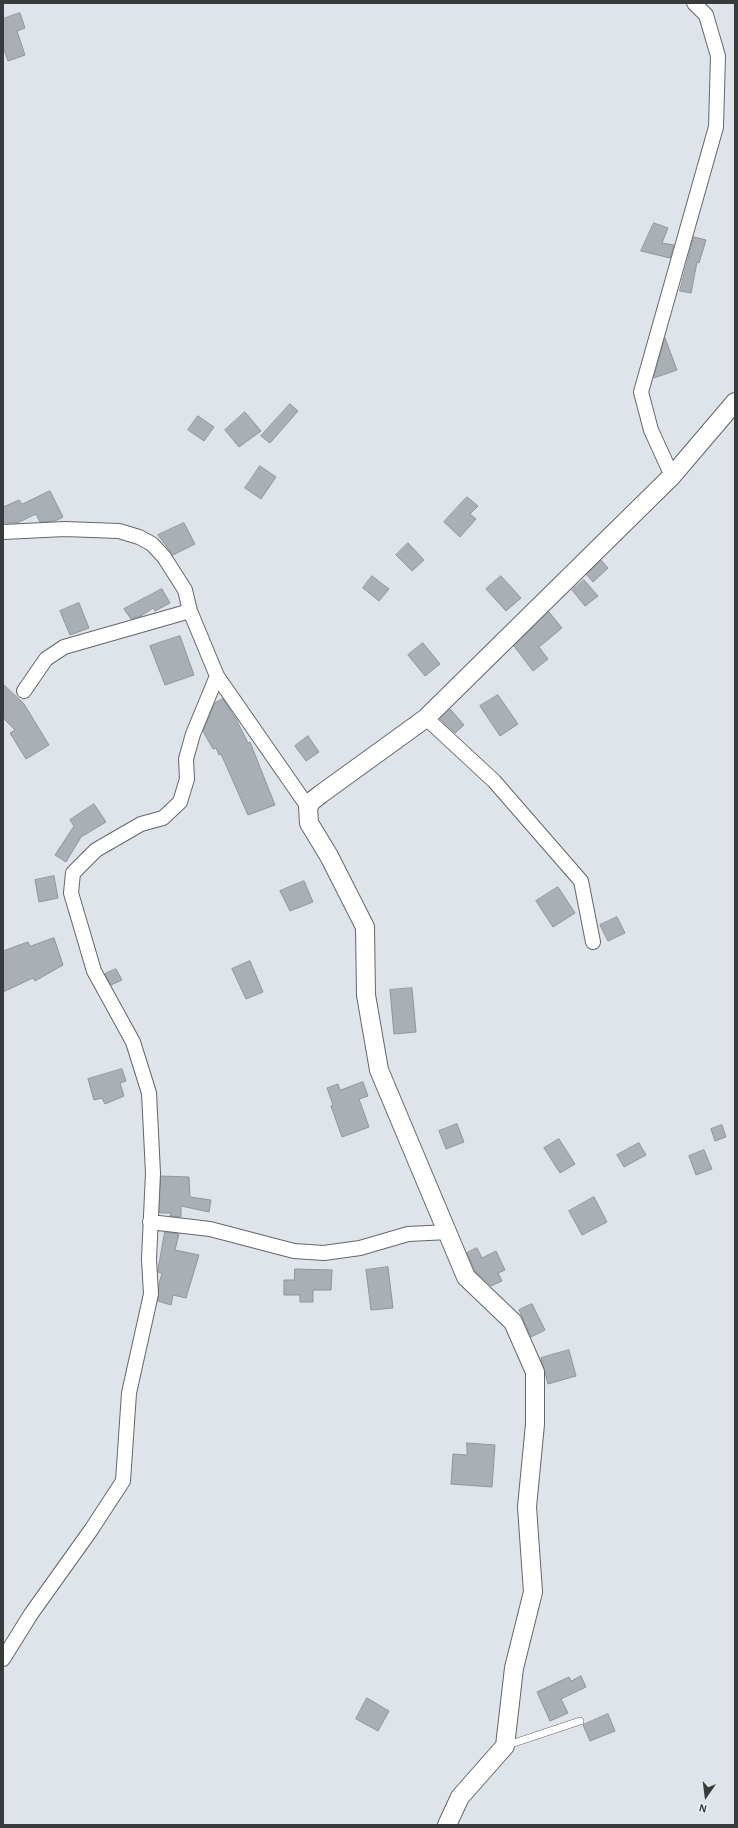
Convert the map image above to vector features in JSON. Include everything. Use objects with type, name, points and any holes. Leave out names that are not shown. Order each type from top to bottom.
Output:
[{"type":"street","points":[[672,476],[651,430],[641,392],[716,127],[718,56],[706,15],[694,3]]},
{"type":"street","points":[[308,808],[312,801],[321,794],[426,718],[672,476],[735,402]]},
{"type":"street","points":[[3,532],[65,529],[119,530],[139,537],[152,544],[164,557],[185,590],[190,611],[217,676],[308,808],[309,823],[365,927],[366,995],[379,1070],[449,1232],[466,1277],[513,1322],[535,1372],[535,1424],[527,1506],[533,1592],[514,1668],[505,1746],[460,1797],[447,1825]]},
{"type":"street","points":[[24,691],[46,659],[64,647],[190,611]]},
{"type":"street","points":[[3,1659],[31,1614],[91,1530],[123,1481],[129,1393],[151,1294],[149,1259],[153,1173],[149,1093],[133,1042],[94,971],[71,893],[73,873],[96,850],[141,824],[163,818],[180,802],[187,779],[186,759],[193,734],[217,676]]},
{"type":"street","points":[[426,718],[494,781],[581,881],[593,942]]},
{"type":"street","points":[[150,1222],[210,1229],[294,1251],[324,1253],[360,1248],[408,1234],[449,1232]]},
{"type":"lane","points":[[505,1746],[580,1721]]},
{"type":"building","points":[[20,13],[25,28],[17,31],[25,55],[8,61],[3,46],[3,19]]},
{"type":"building","points":[[654,223],[668,228],[662,243],[674,245],[670,258],[641,251]]},
{"type":"building","points":[[694,237],[706,240],[699,263],[697,262],[691,293],[680,291]]},
{"type":"building","points":[[665,338],[677,370],[654,378]]},
{"type":"building","points":[[290,404],[298,411],[270,443],[261,436]]},
{"type":"building","points":[[245,412],[261,431],[239,447],[225,430]]},
{"type":"building","points":[[198,416],[214,427],[204,441],[188,430]]},
{"type":"building","points":[[260,466],[276,477],[261,499],[245,488]]},
{"type":"building","points":[[50,491],[63,517],[55,521],[40,522],[36,514],[17,523],[3,523],[3,507],[19,500],[22,504]]},
{"type":"building","points":[[467,497],[478,506],[470,514],[476,519],[460,537],[444,522]]},
{"type":"building","points":[[184,523],[195,544],[173,555],[158,535]]},
{"type":"building","points":[[408,543],[424,560],[412,571],[396,555]]},
{"type":"building","points":[[601,560],[608,568],[593,582],[587,575]]},
{"type":"building","points":[[372,576],[389,589],[379,601],[363,588]]},
{"type":"building","points":[[501,576],[521,598],[506,611],[486,589]]},
{"type":"building","points":[[584,580],[598,596],[585,606],[572,590]]},
{"type":"building","points":[[162,589],[170,603],[155,611],[153,608],[141,616],[131,619],[124,609]]},
{"type":"building","points":[[79,603],[89,628],[70,635],[60,611]]},
{"type":"building","points":[[549,612],[562,628],[539,647],[548,659],[533,671],[514,646]]},
{"type":"building","points":[[180,636],[194,675],[165,685],[150,646]]},
{"type":"building","points":[[423,643],[440,664],[425,676],[408,655]]},
{"type":"building","points":[[3,684],[24,704],[49,745],[26,759],[10,733],[15,730],[3,718]]},
{"type":"building","points":[[498,695],[518,724],[500,736],[480,706]]},
{"type":"building","points":[[223,699],[236,719],[248,743],[250,742],[275,805],[248,815],[221,754],[219,755],[216,748],[213,749],[203,731],[215,703]]},
{"type":"building","points":[[450,709],[464,725],[455,733],[440,719]]},
{"type":"building","points":[[308,736],[319,752],[306,761],[295,746]]},
{"type":"building","points":[[94,804],[106,822],[81,837],[66,862],[55,855],[74,826],[70,820]]},
{"type":"building","points":[[54,876],[58,898],[39,902],[35,880]]},
{"type":"building","points":[[304,881],[313,902],[290,911],[280,891]]},
{"type":"building","points":[[558,887],[575,913],[553,927],[536,901]]},
{"type":"building","points":[[617,917],[625,933],[608,941],[600,925]]},
{"type":"building","points":[[54,938],[63,965],[35,981],[33,978],[3,992],[3,951],[28,942],[30,946]]},
{"type":"building","points":[[250,961],[263,992],[246,999],[232,969]]},
{"type":"building","points":[[116,969],[122,980],[111,985],[105,974]]},
{"type":"building","points":[[412,988],[416,1032],[394,1034],[390,990]]},
{"type":"building","points":[[122,1069],[126,1081],[120,1083],[124,1096],[105,1104],[102,1098],[94,1100],[88,1079]]},
{"type":"building","points":[[363,1082],[368,1096],[359,1099],[369,1127],[342,1137],[331,1106],[333,1105],[327,1088],[338,1084],[340,1090]]},
{"type":"building","points":[[457,1124],[464,1142],[446,1149],[439,1131]]},
{"type":"building","points":[[722,1125],[726,1137],[715,1141],[711,1129]]},
{"type":"building","points":[[559,1139],[575,1164],[560,1173],[544,1148]]},
{"type":"building","points":[[639,1143],[646,1155],[624,1167],[617,1155]]},
{"type":"building","points":[[704,1150],[712,1169],[696,1175],[689,1156]]},
{"type":"building","points":[[161,1176],[189,1177],[190,1197],[211,1200],[209,1212],[181,1206],[181,1217],[170,1216],[171,1213],[160,1213]]},
{"type":"building","points":[[594,1197],[607,1222],[582,1235],[569,1211]]},
{"type":"building","points":[[165,1232],[179,1234],[175,1250],[199,1255],[186,1298],[173,1295],[171,1305],[158,1301],[159,1284],[162,1273],[158,1272],[158,1270]]},
{"type":"building","points":[[477,1248],[482,1258],[496,1251],[505,1270],[498,1273],[502,1281],[491,1286],[475,1271],[467,1253]]},
{"type":"building","points":[[388,1267],[393,1308],[371,1310],[366,1270]]},
{"type":"building","points":[[295,1269],[332,1270],[331,1290],[313,1290],[313,1302],[300,1302],[300,1295],[284,1295],[284,1280],[294,1280]]},
{"type":"building","points":[[532,1304],[545,1330],[531,1337],[519,1310]]},
{"type":"building","points":[[569,1350],[576,1376],[548,1384],[541,1358]]},
{"type":"building","points":[[467,1443],[495,1445],[492,1487],[451,1484],[453,1454],[467,1455]]},
{"type":"building","points":[[581,1676],[586,1687],[561,1699],[568,1713],[550,1721],[537,1692],[569,1677],[571,1681]]},
{"type":"building","points":[[367,1698],[389,1711],[378,1731],[356,1719]]},
{"type":"building","points":[[608,1714],[615,1731],[590,1741],[583,1725]]}]
